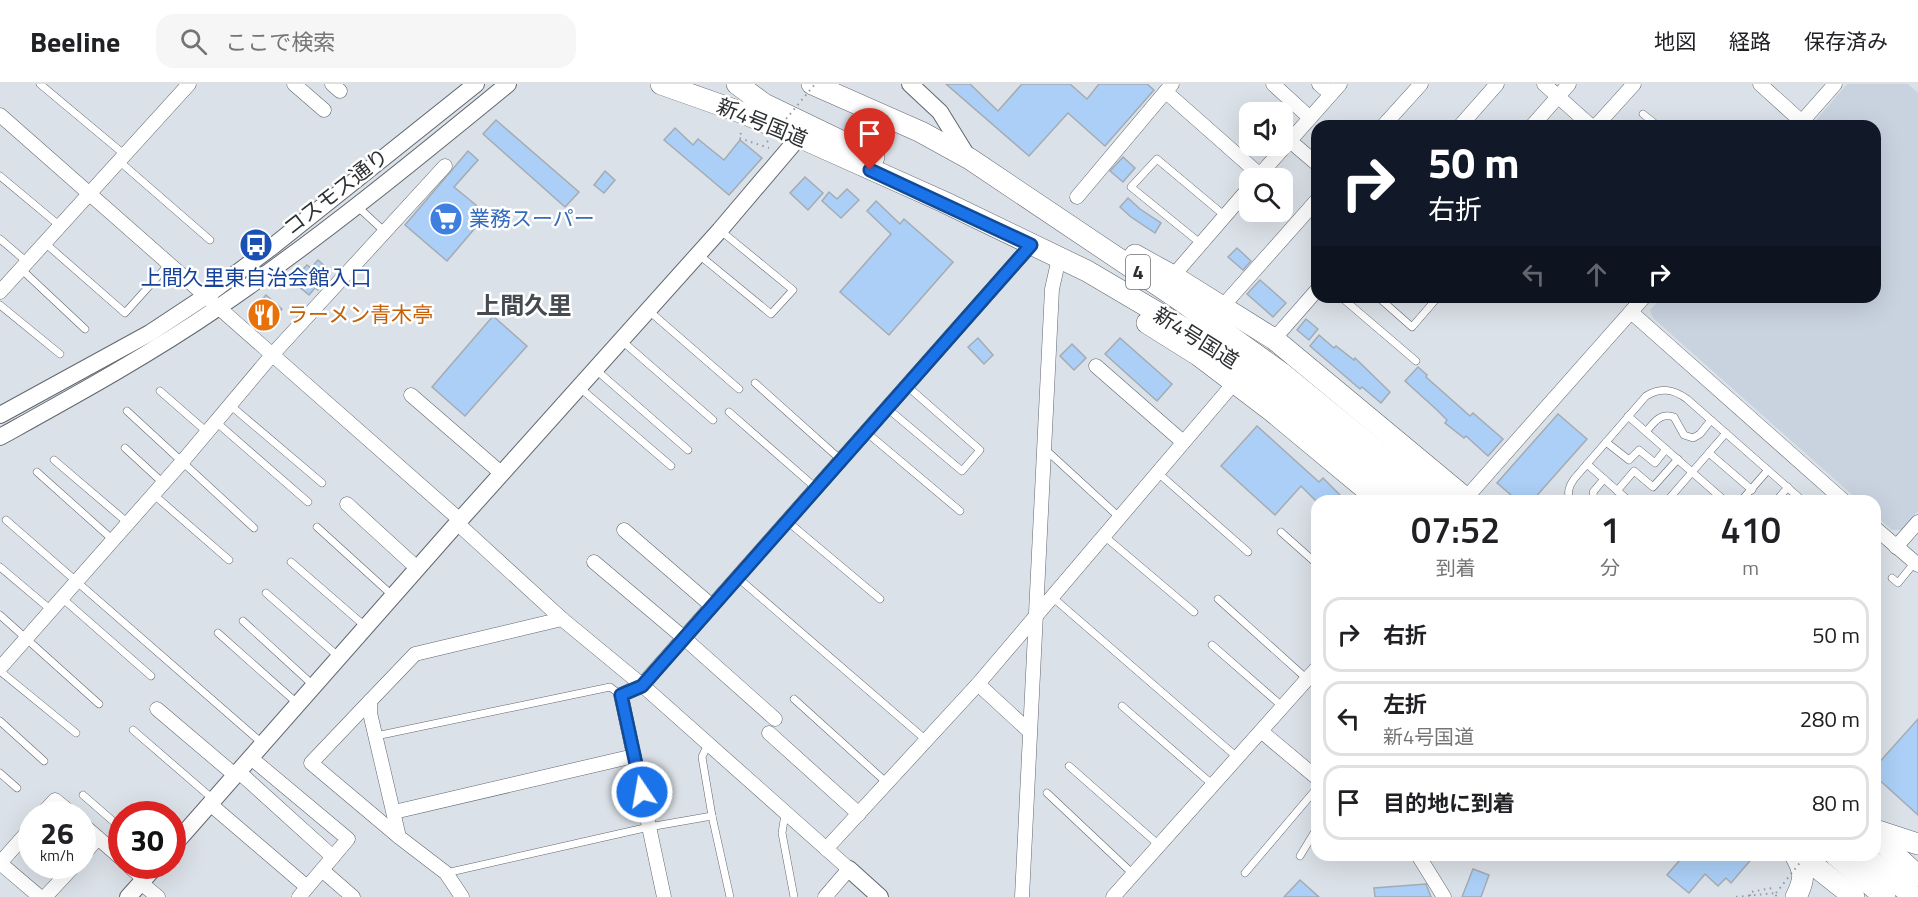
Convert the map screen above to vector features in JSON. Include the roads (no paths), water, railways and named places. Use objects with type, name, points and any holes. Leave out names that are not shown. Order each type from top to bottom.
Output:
[{"type":"highway","name":"新4号国道","points":[[661,84],[743,113],[799,137],[1087,271],[1209,343],[1271,387],[1404,495]]},
{"type":"highway","points":[[737,84],[764,104],[884,162],[911,188]]},
{"type":"highway","name":"新4号国道","points":[[813,84],[841,89],[970,159],[1177,298],[1283,374],[1431,495]]},
{"type":"highway","points":[[1064,222],[1091,231],[1173,276],[1274,339],[1461,495]]},
{"type":"highway","points":[[1087,271],[1116,300],[1198,355],[1273,412],[1373,495]]},
{"type":"highway","points":[[1881,832],[1918,844]]},
{"type":"highway","points":[[1881,842],[1918,876]]},
{"type":"highway","points":[[1783,896],[1802,883],[1803,868],[1799,861]]},
{"type":"highway","points":[[1809,861],[1854,897]]},
{"type":"highway","points":[[1842,861],[1885,897]]},
{"type":"highway","points":[[1871,861],[1914,897]]},
{"type":"street","points":[[0,292],[189,84]]},
{"type":"street","points":[[294,84],[324,110]]},
{"type":"street","name":"コスモス通り","points":[[0,415],[150,333],[213,302],[273,246],[452,96],[476,84]]},
{"type":"street","name":"コスモス通り","points":[[0,437],[109,376],[213,302],[357,206],[508,84]]},
{"type":"street","points":[[910,84],[940,112],[970,159]]},
{"type":"street","points":[[1273,84],[1310,118]]},
{"type":"street","points":[[1293,138],[1335,89],[1319,84]]},
{"type":"street","points":[[1388,120],[1420,84]]},
{"type":"street","points":[[1465,120],[1497,84]]},
{"type":"street","points":[[1544,84],[1584,120]]},
{"type":"street","points":[[1537,120],[1569,84]]},
{"type":"street","points":[[1601,120],[1634,84]]},
{"type":"street","points":[[1760,84],[1796,120]]},
{"type":"street","points":[[1804,120],[1835,84]]},
{"type":"street","points":[[1077,197],[1169,88],[1250,168]]},
{"type":"street","points":[[0,115],[458,521],[562,619],[642,686],[880,897]]},
{"type":"street","points":[[186,831],[458,521],[720,230],[799,137]]},
{"type":"street","points":[[1293,144],[1311,159]]},
{"type":"street","points":[[1267,168],[1277,156]]},
{"type":"street","points":[[1,667],[182,462],[272,355],[387,233],[445,166]]},
{"type":"street","points":[[1173,276],[1239,200]]},
{"type":"street","points":[[1222,307],[1311,207]]},
{"type":"street","points":[[664,897],[621,695],[642,686],[1031,245]]},
{"type":"street","points":[[1022,897],[1052,289],[1059,258]]},
{"type":"street","points":[[1274,339],[1311,297]]},
{"type":"street","points":[[1471,495],[1638,303]]},
{"type":"street","points":[[1630,312],[1837,495]]},
{"type":"street","points":[[1096,366],[1183,442]]},
{"type":"street","points":[[826,849],[978,684],[1234,383]]},
{"type":"street","points":[[411,395],[501,473]]},
{"type":"street","points":[[347,504],[417,568]]},
{"type":"street","points":[[1896,547],[1918,522]]},
{"type":"street","points":[[624,530],[712,606]]},
{"type":"street","points":[[1881,535],[1916,564]]},
{"type":"street","points":[[594,562],[775,719]]},
{"type":"street","points":[[462,897],[446,873],[311,763],[415,654],[562,619]]},
{"type":"street","points":[[1113,897],[1311,675]]},
{"type":"street","points":[[978,684],[1029,731]]},
{"type":"street","points":[[370,701],[370,713],[399,837]]},
{"type":"street","points":[[157,709],[333,857]]},
{"type":"street","points":[[1262,732],[1311,773]]},
{"type":"street","points":[[769,733],[859,814]]},
{"type":"street","points":[[394,812],[634,756]]},
{"type":"street","points":[[212,802],[303,892],[348,839],[251,758]]},
{"type":"street","points":[[96,840],[98,838],[108,847]]},
{"type":"street","points":[[18,843],[0,863],[18,878]]},
{"type":"street","points":[[1422,861],[1444,897]]},
{"type":"street","points":[[825,897],[849,868]]},
{"type":"street","points":[[322,870],[353,897]]},
{"type":"street","points":[[19,879],[40,897]]},
{"type":"street","points":[[45,897],[62,879]]},
{"type":"street","points":[[128,897],[142,881],[158,897]]},
{"type":"lane","points":[[40,84],[210,240]]},
{"type":"lane","points":[[1643,114],[1650,120]]},
{"type":"lane","points":[[1200,243],[1131,187],[1156,159],[1225,216]]},
{"type":"lane","points":[[0,176],[60,226]]},
{"type":"lane","points":[[357,206],[387,233]]},
{"type":"lane","points":[[698,254],[771,314],[793,290],[720,230]]},
{"type":"lane","points":[[0,239],[85,329]]},
{"type":"lane","points":[[45,243],[125,313],[168,264]]},
{"type":"lane","points":[[1348,303],[1416,362]]},
{"type":"lane","points":[[1385,303],[1412,327],[1432,303]]},
{"type":"lane","points":[[0,305],[60,354]]},
{"type":"lane","points":[[648,310],[739,389]]},
{"type":"lane","points":[[621,340],[712,420]]},
{"type":"lane","points":[[595,369],[688,450]]},
{"type":"lane","points":[[755,383],[841,460]]},
{"type":"lane","points":[[887,408],[962,471],[980,450],[907,386]]},
{"type":"lane","points":[[579,387],[671,466]]},
{"type":"lane","points":[[1568,495],[1570,484],[1646,396],[1655,390],[1665,389],[1676,391],[1712,420],[1797,495]]},
{"type":"lane","points":[[160,391],[212,427],[308,502]]},
{"type":"lane","points":[[230,405],[322,483]]},
{"type":"lane","points":[[127,411],[254,528]]},
{"type":"lane","points":[[729,412],[816,489]]},
{"type":"lane","points":[[1646,432],[1658,418],[1668,414],[1674,417],[1684,435],[1693,438],[1700,434],[1712,420]]},
{"type":"lane","points":[[1628,416],[1718,495]]},
{"type":"lane","points":[[866,432],[960,511]]},
{"type":"lane","points":[[1673,495],[1726,433]]},
{"type":"lane","points":[[1606,442],[1629,460],[1639,450],[1654,464],[1666,449]]},
{"type":"lane","points":[[125,448],[163,483]]},
{"type":"lane","points":[[1044,448],[1119,517]]},
{"type":"lane","points":[[1709,453],[1752,490]]},
{"type":"lane","points":[[1617,491],[1634,471],[1653,486],[1678,459]]},
{"type":"lane","points":[[54,460],[128,523]]},
{"type":"lane","points":[[1587,464],[1622,495]]},
{"type":"lane","points":[[1747,495],[1768,470]]},
{"type":"lane","points":[[37,472],[113,540]]},
{"type":"lane","points":[[1157,472],[1248,552]]},
{"type":"lane","points":[[1593,495],[1593,492],[1604,479]]},
{"type":"lane","points":[[1781,495],[1788,487]]},
{"type":"lane","points":[[153,494],[229,561]]},
{"type":"lane","points":[[6,520],[263,744]]},
{"type":"lane","points":[[787,521],[880,599]]},
{"type":"lane","points":[[317,527],[393,596]]},
{"type":"lane","points":[[1281,532],[1311,559]]},
{"type":"lane","points":[[1103,535],[1194,612]]},
{"type":"lane","points":[[291,562],[366,627]]},
{"type":"lane","points":[[1892,578],[1898,583],[1916,564]]},
{"type":"lane","points":[[0,567],[51,610]]},
{"type":"lane","points":[[737,577],[926,740]]},
{"type":"lane","points":[[266,593],[339,657]]},
{"type":"lane","points":[[1051,596],[1238,758]]},
{"type":"lane","points":[[62,598],[151,676]]},
{"type":"lane","points":[[1218,599],[1307,680]]},
{"type":"lane","points":[[0,615],[99,704]]},
{"type":"lane","points":[[243,621],[314,686]]},
{"type":"lane","points":[[218,633],[298,704]]},
{"type":"lane","points":[[1212,645],[1283,707]]},
{"type":"lane","points":[[1,667],[76,733]]},
{"type":"lane","points":[[376,736],[611,686],[621,695]]},
{"type":"lane","points":[[794,699],[887,783]]},
{"type":"lane","points":[[1122,706],[1213,785]]},
{"type":"lane","points":[[0,721],[44,760]]},
{"type":"lane","points":[[134,730],[212,802]]},
{"type":"lane","points":[[708,744],[702,757],[730,897]]},
{"type":"lane","points":[[1069,766],[1159,845]]},
{"type":"lane","points":[[0,773],[17,788]]},
{"type":"lane","points":[[1047,793],[1132,874]]},
{"type":"lane","points":[[83,795],[108,817]]},
{"type":"lane","points":[[1245,873],[1311,795]]},
{"type":"lane","points":[[785,813],[782,833],[794,897]]},
{"type":"lane","points":[[446,873],[649,827],[712,816]]},
{"type":"lane","points":[[1300,856],[1311,838]]},
{"type":"place","name":"業務スーパー","points":[[446,219]]},
{"type":"place","name":"上間久里東自治会館入口","points":[[256,245]]},
{"type":"place","name":"ラーメン青木亭","points":[[264,315]]},
{"type":"district","name":"上間久里","points":[[524,306]]}]
